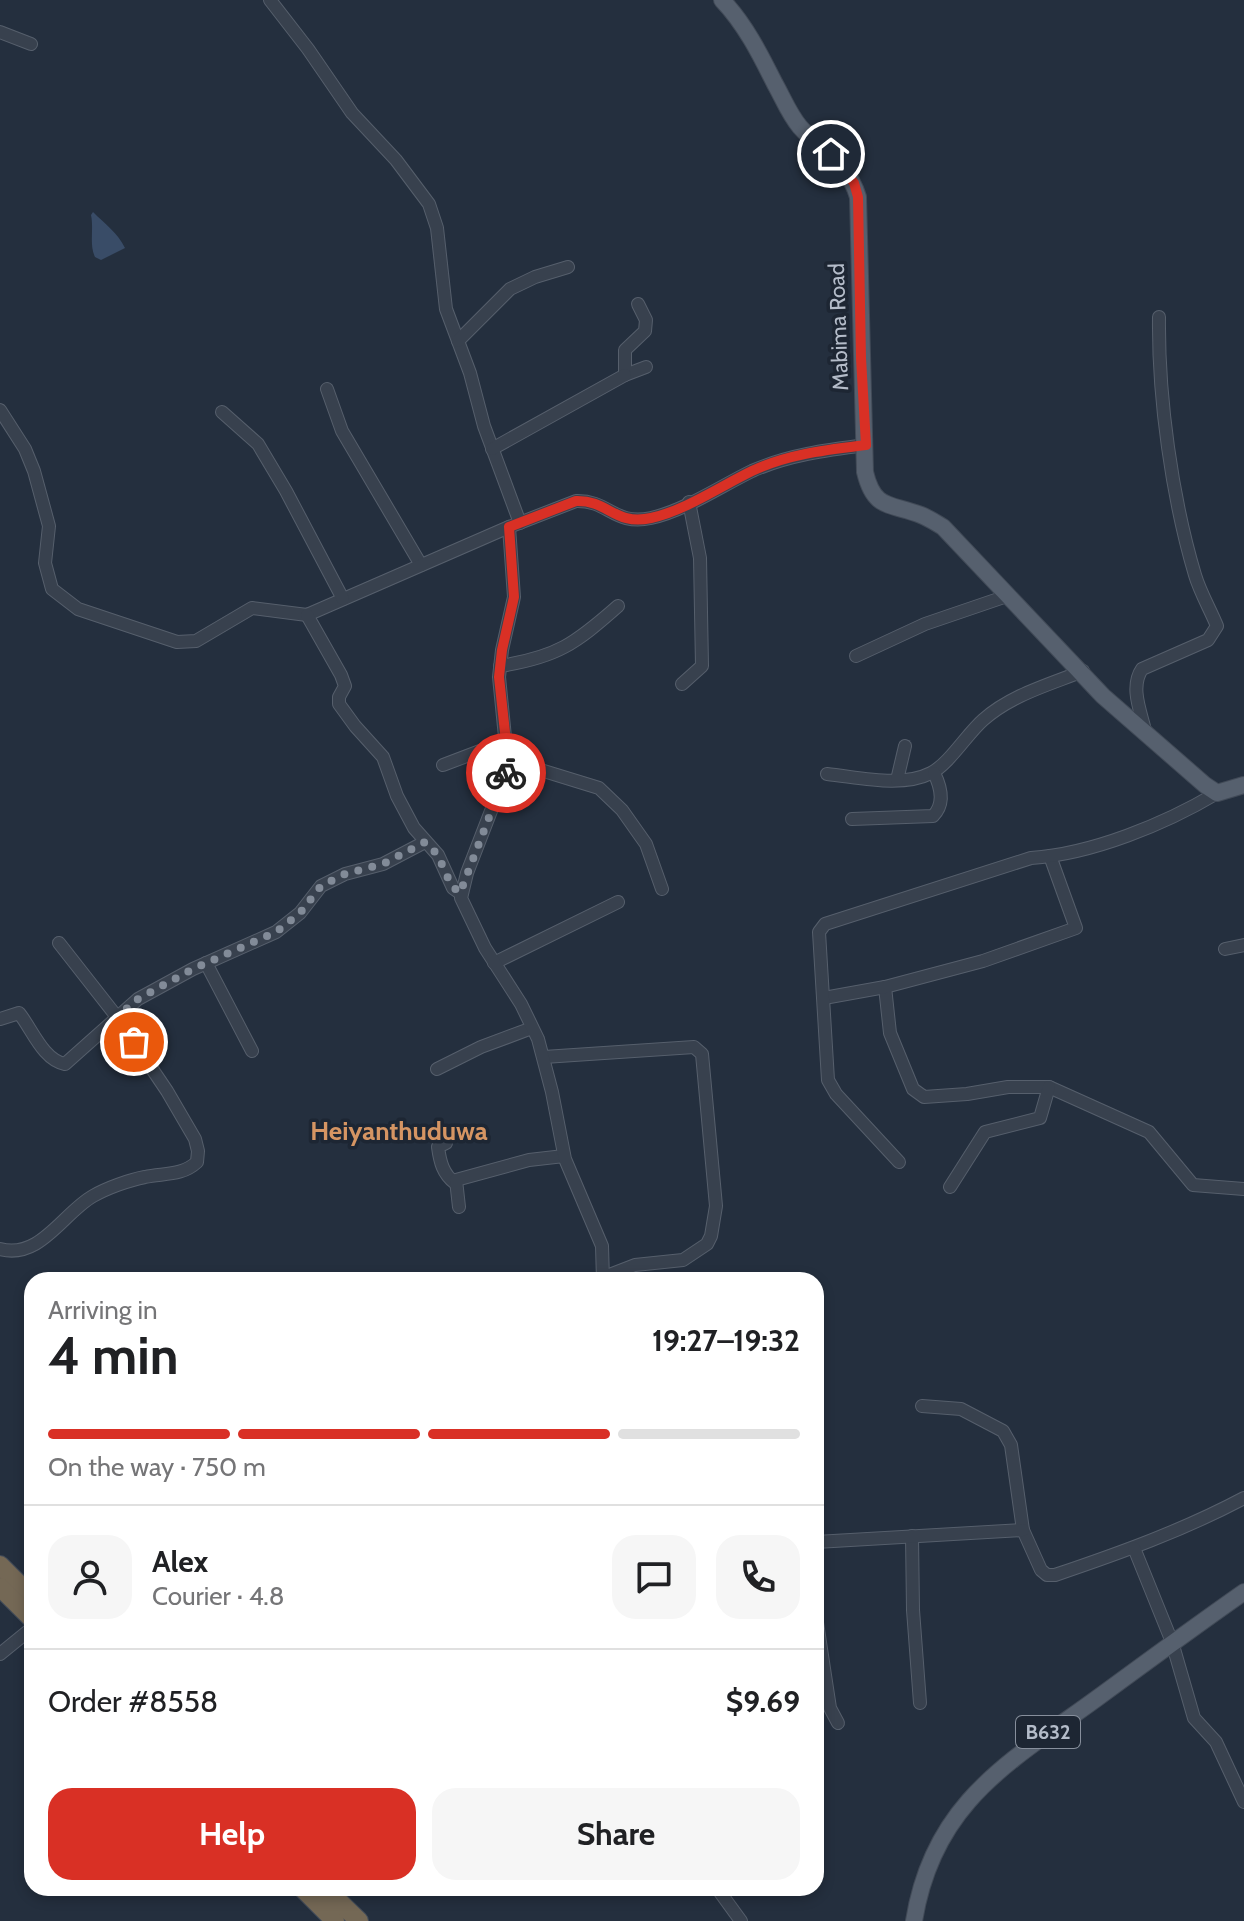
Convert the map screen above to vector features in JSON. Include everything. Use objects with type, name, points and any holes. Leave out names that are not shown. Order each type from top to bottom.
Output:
[{"type":"highway","points":[[0,1565],[24,1589]]},
{"type":"highway","points":[[0,1587],[24,1611]]},
{"type":"highway","points":[[310,1896],[335,1921]]},
{"type":"highway","points":[[333,1896],[359,1921]]},
{"type":"main road","name":"Mabima Road","points":[[722,0],[745,30],[801,128],[831,154],[854,183],[858,197],[865,472],[869,486],[884,504],[923,515],[943,527],[1083,671],[1103,696],[1217,793]]},
{"type":"main road","points":[[1217,793],[1244,785]]},
{"type":"main road","name":"B632","points":[[914,1921],[923,1880],[941,1839],[980,1787],[1027,1746],[1244,1592]]},
{"type":"street","points":[[270,0],[352,113],[396,160],[429,204],[437,228],[446,309],[470,373],[514,525],[514,597],[500,666],[508,760],[505,776],[460,893]]},
{"type":"street","points":[[0,32],[31,44]]},
{"type":"street","points":[[458,341],[510,289],[568,267]]},
{"type":"street","points":[[625,375],[625,350],[645,331],[646,320],[638,304]]},
{"type":"street","points":[[1146,735],[1136,678],[1142,669],[1208,640],[1217,626],[1195,577],[1169,453],[1158,363],[1159,317]]},
{"type":"street","points":[[492,449],[625,375],[646,367]]},
{"type":"street","points":[[327,389],[342,431],[421,565]]},
{"type":"street","points":[[0,410],[25,449],[34,471],[49,526],[45,563],[52,589],[78,609],[177,642],[196,641],[252,608],[307,615],[576,501],[587,500],[599,504],[619,518],[642,519],[669,512],[781,459],[866,445]]},
{"type":"street","points":[[222,412],[258,444],[343,599]]},
{"type":"street","points":[[682,684],[702,666],[700,558],[689,502]]},
{"type":"street","points":[[856,656],[925,624],[1007,596]]},
{"type":"street","points":[[500,666],[535,660],[557,652],[585,634],[618,606]]},
{"type":"street","points":[[307,615],[344,683],[339,704],[383,757],[397,796],[414,828],[438,855],[453,888],[460,893],[470,919],[532,1028],[544,1057],[564,1156],[598,1232],[604,1272]]},
{"type":"street","points":[[827,774],[897,780],[934,773],[982,720],[1006,701],[1083,671]]},
{"type":"street","points":[[443,765],[506,741]]},
{"type":"street","points":[[897,780],[905,746]]},
{"type":"street","points":[[508,760],[599,788],[622,810],[646,844],[662,889]]},
{"type":"street","points":[[852,819],[933,816],[939,808],[941,790],[934,773]]},
{"type":"street","points":[[899,1162],[836,1094],[828,1080],[819,932],[825,924],[1031,858],[1050,856],[1128,835],[1166,820],[1217,793]]},
{"type":"street","points":[[0,1019],[19,1013],[48,1054],[58,1063],[65,1064],[138,999],[206,963],[276,932],[300,913],[321,886],[345,874],[383,864],[425,842]]},
{"type":"street","points":[[824,998],[885,987],[983,961],[1076,928],[1050,856]]},
{"type":"street","points":[[494,963],[618,902]]},
{"type":"street","points":[[0,1249],[22,1250],[33,1244],[95,1195],[144,1177],[181,1172],[197,1162],[195,1139],[167,1091],[117,1017],[59,943]]},
{"type":"street","points":[[1225,949],[1244,945]]},
{"type":"street","points":[[206,963],[252,1051]]},
{"type":"street","points":[[885,987],[890,1033],[913,1089],[924,1097],[1008,1087],[1049,1087],[1149,1132],[1193,1185],[1244,1189]]},
{"type":"street","points":[[437,1069],[481,1047],[532,1028]]},
{"type":"street","points":[[544,1057],[694,1047],[702,1054],[716,1206],[711,1236],[707,1244],[683,1260],[635,1265],[620,1272]]},
{"type":"street","points":[[950,1187],[985,1132],[1040,1118],[1049,1087]]},
{"type":"street","points":[[446,1143],[438,1147],[439,1153],[445,1176],[455,1183],[459,1207]]},
{"type":"street","points":[[455,1183],[529,1160],[564,1156]]},
{"type":"street","points":[[922,1406],[961,1409],[1003,1431],[1011,1445],[1023,1530],[1041,1570],[1047,1575],[1134,1548],[1244,1498]]},
{"type":"street","points":[[824,1542],[1023,1530]]},
{"type":"street","points":[[912,1536],[913,1610],[920,1703]]},
{"type":"street","points":[[1134,1548],[1172,1642],[1194,1718],[1216,1742],[1244,1802]]},
{"type":"street","points":[[0,1654],[24,1634]]},
{"type":"street","points":[[824,1669],[830,1708],[838,1723]]},
{"type":"street","points":[[723,1896],[741,1921]]},
{"type":"water","points":[[93,212],[115,233],[125,248],[101,260],[95,257],[92,247]]},
{"type":"way so far","points":[[134,1042],[117,1017],[130,1005],[193,969],[276,932],[300,913],[321,886],[345,874],[383,864],[425,842],[443,862],[453,888],[460,893],[506,773]]},
{"type":"district","name":"Heiyanthuduwa","points":[[399,1131]]},
{"type":"route","points":[[506,773],[508,760],[499,677],[514,597],[509,527],[562,505],[587,500],[619,518],[653,518],[781,459],[866,445],[862,408],[858,197],[854,183],[831,154]]}]
